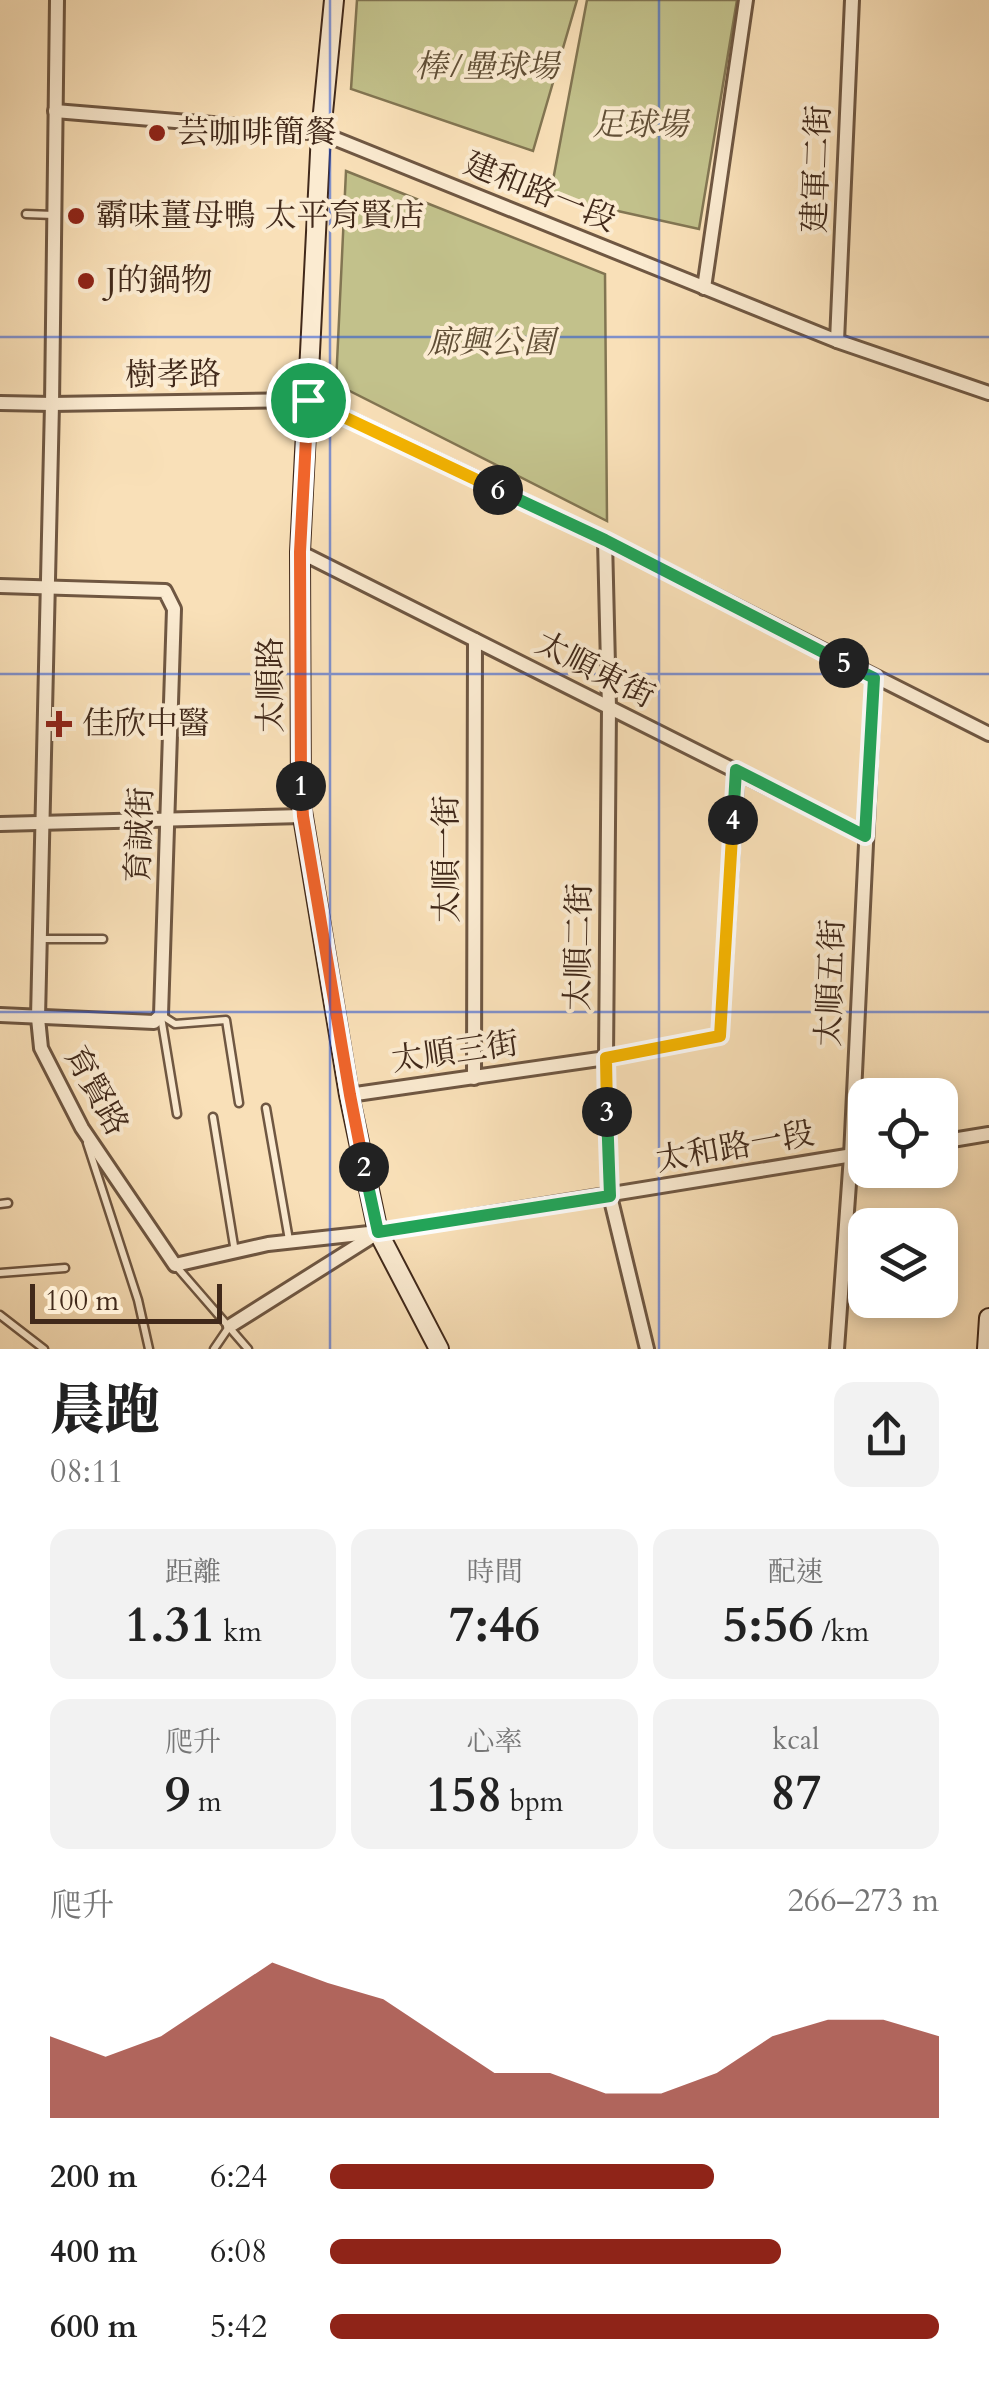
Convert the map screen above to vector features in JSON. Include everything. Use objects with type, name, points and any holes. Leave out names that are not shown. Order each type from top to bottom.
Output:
[{"type":"street","name":"育賢路","points":[[57,0],[40,1048],[82,1128],[175,1265]]},
{"type":"street","name":"太順路","points":[[334,0],[321,132],[300,552],[303,816],[350,1095],[378,1232],[439,1349]]},
{"type":"street","points":[[704,288],[746,0]]},
{"type":"street","name":"建軍二街","points":[[838,341],[852,0]]},
{"type":"street","name":"建和路一段","points":[[55,111],[321,132],[838,341],[989,393]]},
{"type":"street","name":"樹孝路","points":[[0,403],[308,400],[605,540],[989,734]]},
{"type":"street","name":"太順二街","points":[[605,540],[610,1196],[647,1349]]},
{"type":"street","name":"太順東街","points":[[300,552],[865,836]]},
{"type":"street","points":[[0,586],[48,589]]},
{"type":"street","name":"育誠街","points":[[48,589],[165,591],[174,609],[161,1016]]},
{"type":"street","name":"太順一街","points":[[474,1078],[475,640]]},
{"type":"street","name":"太順五街","points":[[860,1078],[865,836],[874,678]]},
{"type":"street","name":"太順三街","points":[[350,1095],[606,1058],[720,1036],[736,770]]},
{"type":"street","points":[[0,824],[303,816]]},
{"type":"street","points":[[0,1015],[154,1022],[161,1016]]},
{"type":"street","points":[[958,1139],[989,1134]]},
{"type":"street","name":"太和路一段","points":[[175,1265],[290,1242],[378,1232],[848,1156]]},
{"type":"street","name":"太順五街","points":[[837,1349],[854,1188]]},
{"type":"street","name":"太和路一段","points":[[230,1326],[378,1232]]},
{"type":"street","points":[[987,1349],[989,1318]]},
{"type":"lane","points":[[26,214],[54,214]]},
{"type":"lane","points":[[40,938],[104,939]]},
{"type":"lane","points":[[161,1016],[175,1024],[226,1020],[240,1103]]},
{"type":"lane","points":[[161,1016],[177,1114]]},
{"type":"lane","points":[[266,1108],[290,1242]]},
{"type":"lane","points":[[213,1117],[234,1252]]},
{"type":"lane","points":[[82,1128],[138,1300],[149,1349]]},
{"type":"lane","name":"育賢路","points":[[175,1265],[248,1349]]},
{"type":"lane","points":[[0,1273],[66,1268]]},
{"type":"lane","points":[[0,1314],[44,1349]]},
{"type":"lane","name":"太和路一段","points":[[214,1349],[230,1326]]},
{"type":"green space","name":"棒/壘球場","points":[[357,0],[577,0],[533,151],[351,89]]},
{"type":"green space","name":"足球場","points":[[587,0],[737,0],[699,229],[550,196]]},
{"type":"green space","name":"廊興公園","points":[[346,171],[605,274],[607,521],[336,384]]},
{"type":"place","name":"芸咖啡簡餐","points":[[157,133]]},
{"type":"place","name":"霸味薑母鴨 太平育賢店","points":[[76,216]]},
{"type":"place","name":"J的鍋物","points":[[86,281]]},
{"type":"place","name":"佳欣中醫","points":[[59,724]]},
{"type":"route","points":[[308,400],[605,540],[874,678],[865,836],[736,770],[720,1036],[606,1058],[610,1196],[378,1232],[350,1095],[301,805],[300,552],[308,400]]}]
